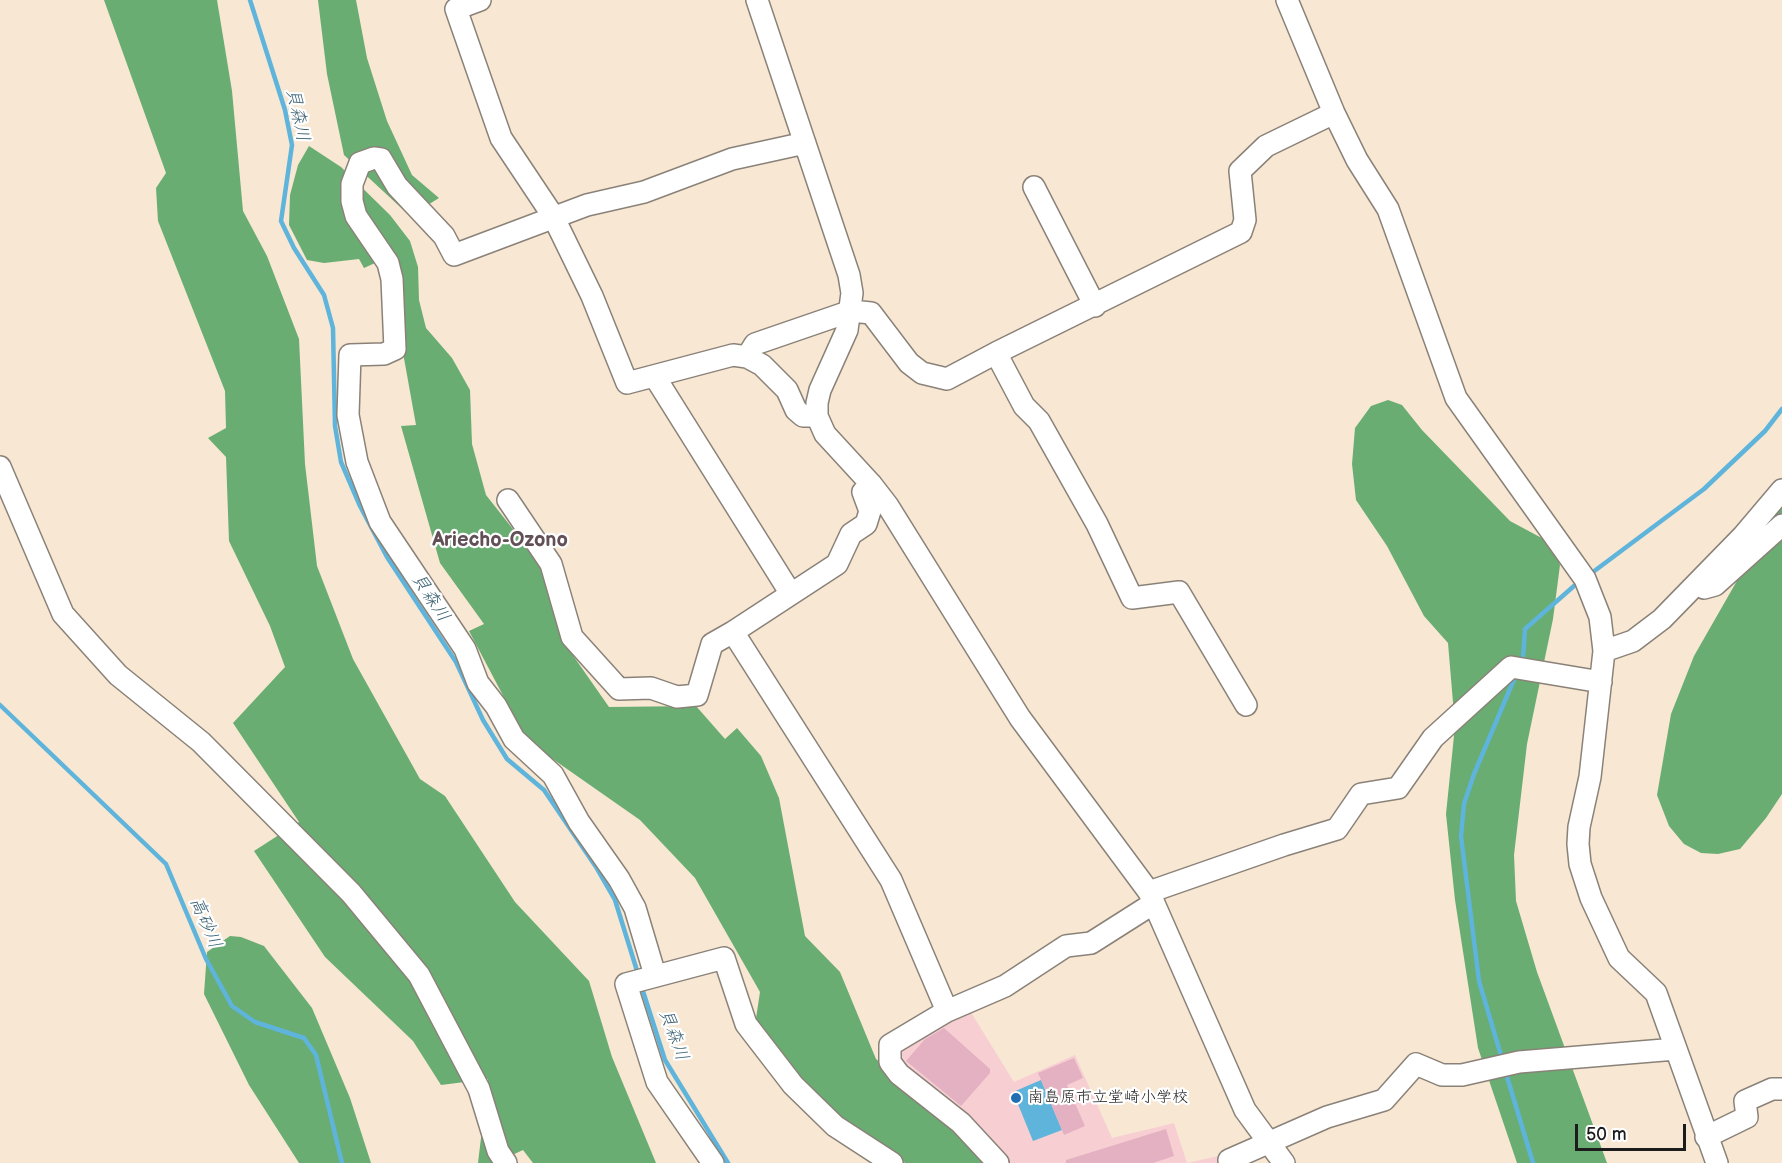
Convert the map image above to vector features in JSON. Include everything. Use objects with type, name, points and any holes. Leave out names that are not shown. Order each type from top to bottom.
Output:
[{"type":"street","points":[[480,0],[456,9],[501,138],[553,216],[592,296],[627,383],[655,377],[704,361],[733,355],[747,357],[762,365],[787,390],[796,410],[803,416],[817,416]]},
{"type":"street","points":[[757,0],[849,275],[851,311],[847,330],[820,390],[817,416],[825,434],[871,484],[1020,718],[1151,898],[1245,1110],[1284,1163]]},
{"type":"street","points":[[1287,0],[1334,113],[1357,160],[1388,209],[1456,398],[1585,579],[1600,617],[1604,651],[1590,777],[1578,836],[1580,864],[1591,898],[1618,958],[1656,993],[1717,1163]]},
{"type":"street","points":[[747,357],[755,344],[851,311],[871,313],[909,363],[922,373],[947,379],[1241,232],[1245,220],[1240,171],[1266,147],[1334,113]]},
{"type":"street","points":[[645,978],[635,908],[619,879],[579,822],[552,776],[514,739],[496,706],[478,683],[465,649],[380,522],[357,462],[348,415],[350,355],[384,354],[395,349],[392,279],[388,263],[364,231],[352,201],[352,184],[360,163],[374,158],[381,159],[397,186],[444,236],[454,255],[553,216],[644,192],[732,159],[805,143]]},
{"type":"street","points":[[1034,187],[1095,306]]},
{"type":"street","points":[[996,353],[1024,405],[1039,421],[1097,524],[1132,598],[1179,592],[1246,705]]},
{"type":"street","points":[[655,377],[791,594]]},
{"type":"street","points":[[0,467],[63,614],[118,675],[201,742],[343,884],[419,975],[479,1089],[498,1151],[506,1163]]},
{"type":"street","points":[[508,500],[551,564],[572,638],[619,689],[651,688],[677,697],[697,694],[712,644],[837,564],[851,534],[866,524],[870,511],[863,492],[871,484]]},
{"type":"street","points":[[1604,651],[1634,641],[1662,619],[1743,536],[1782,490]]},
{"type":"street","points":[[1691,591],[1715,585],[1782,525]]},
{"type":"street","points":[[733,632],[891,880],[947,1011]]},
{"type":"street","points":[[998,1163],[961,1123],[899,1074],[890,1062],[890,1045],[947,1011],[1005,986],[1066,946],[1091,943],[1151,898],[1284,845],[1337,829],[1361,794],[1398,788],[1433,738],[1511,667],[1601,682]]},
{"type":"street","points":[[713,1163],[657,1082],[626,984],[724,958],[746,1024],[793,1085],[835,1126],[892,1163]]},
{"type":"street","points":[[1230,1160],[1327,1117],[1384,1100],[1416,1064],[1442,1075],[1504,1066],[1676,1049]]},
{"type":"street","points":[[1706,1137],[1747,1118],[1745,1101],[1772,1089],[1782,1089]]},
{"type":"shaded area","name":"南島原市立堂崎小学校","points":[[967,1006],[1014,1082],[1075,1055],[1112,1138],[1174,1123],[1187,1163],[1004,1163],[896,1061],[898,1045]]},
{"type":"shaded area","points":[[1232,1153],[1234,1163],[1187,1163]]},
{"type":"green space","points":[[104,0],[217,0],[232,91],[243,211],[267,256],[299,339],[305,464],[317,566],[353,659],[420,779],[445,796],[515,902],[589,981],[612,1057],[656,1163],[533,1163],[523,1150],[495,1163],[478,1163],[488,1079],[441,1085],[413,1041],[325,957],[254,851],[299,822],[233,723],[285,667],[270,626],[229,541],[226,457],[208,438],[226,428],[225,391],[158,221],[156,188],[166,173]]},
{"type":"green space","points":[[318,0],[356,0],[367,58],[387,121],[412,175],[439,198],[410,216],[344,155],[327,74]]},
{"type":"green space","points":[[309,146],[341,167],[390,215],[410,241],[418,267],[419,300],[426,328],[452,358],[470,390],[472,444],[486,495],[546,571],[565,644],[609,707],[696,706],[725,739],[737,728],[761,756],[779,798],[805,936],[840,972],[876,1059],[923,1097],[992,1163],[905,1163],[843,1120],[801,1081],[755,1025],[760,992],[695,878],[640,820],[527,741],[469,631],[484,624],[440,563],[401,426],[416,425],[386,258],[364,268],[359,259],[324,263],[307,260],[289,225],[290,195],[298,165]]},
{"type":"green space","points":[[1388,400],[1402,405],[1422,430],[1510,521],[1551,543],[1560,565],[1553,619],[1527,744],[1514,855],[1516,901],[1537,972],[1607,1163],[1517,1163],[1478,1048],[1455,900],[1446,814],[1455,726],[1448,643],[1424,616],[1387,546],[1356,500],[1352,464],[1355,428],[1371,406]]},
{"type":"green space","points":[[1782,502],[1782,794],[1766,818],[1740,849],[1718,854],[1701,853],[1684,844],[1669,826],[1657,795],[1671,714],[1694,656]]},
{"type":"green space","points":[[230,936],[241,937],[264,946],[312,1008],[350,1098],[371,1163],[299,1163],[249,1085],[204,994],[207,952]]},
{"type":"water","points":[[1041,1080],[1062,1130],[1033,1141],[1013,1092]]},
{"type":"building","points":[[944,1028],[990,1069],[990,1073],[961,1106],[906,1061],[925,1039]]},
{"type":"building","points":[[1074,1058],[1083,1078],[1067,1085],[1085,1126],[1064,1135],[1038,1073]]},
{"type":"building","points":[[1166,1129],[1174,1156],[1153,1163],[1066,1163],[1066,1160]]},
{"type":"waterway","name":"貝森川","points":[[250,0],[285,110],[292,145],[281,221],[294,248],[324,295],[333,328],[335,426],[341,462],[360,506],[387,557],[456,662],[483,720],[507,759],[544,790],[596,867],[615,900],[638,974]]},
{"type":"waterway","points":[[1593,572],[1704,489],[1765,431],[1782,409]]},
{"type":"waterway","points":[[1523,658],[1525,629],[1574,586]]},
{"type":"waterway","points":[[1502,1059],[1479,981],[1461,836],[1464,804],[1474,774],[1515,677]]},
{"type":"waterway","name":"高砂川","points":[[0,705],[166,864],[206,959],[232,1006],[255,1022],[304,1038],[316,1055],[342,1163]]},
{"type":"waterway","name":"貝森川","points":[[641,985],[665,1060],[728,1163]]},
{"type":"waterway","points":[[1505,1070],[1533,1163]]},
{"type":"place","name":"南島原市立堂崎小学校","points":[[1016,1098]]},
{"type":"district","name":"Ariecho-Ozono","points":[[500,541]]}]
